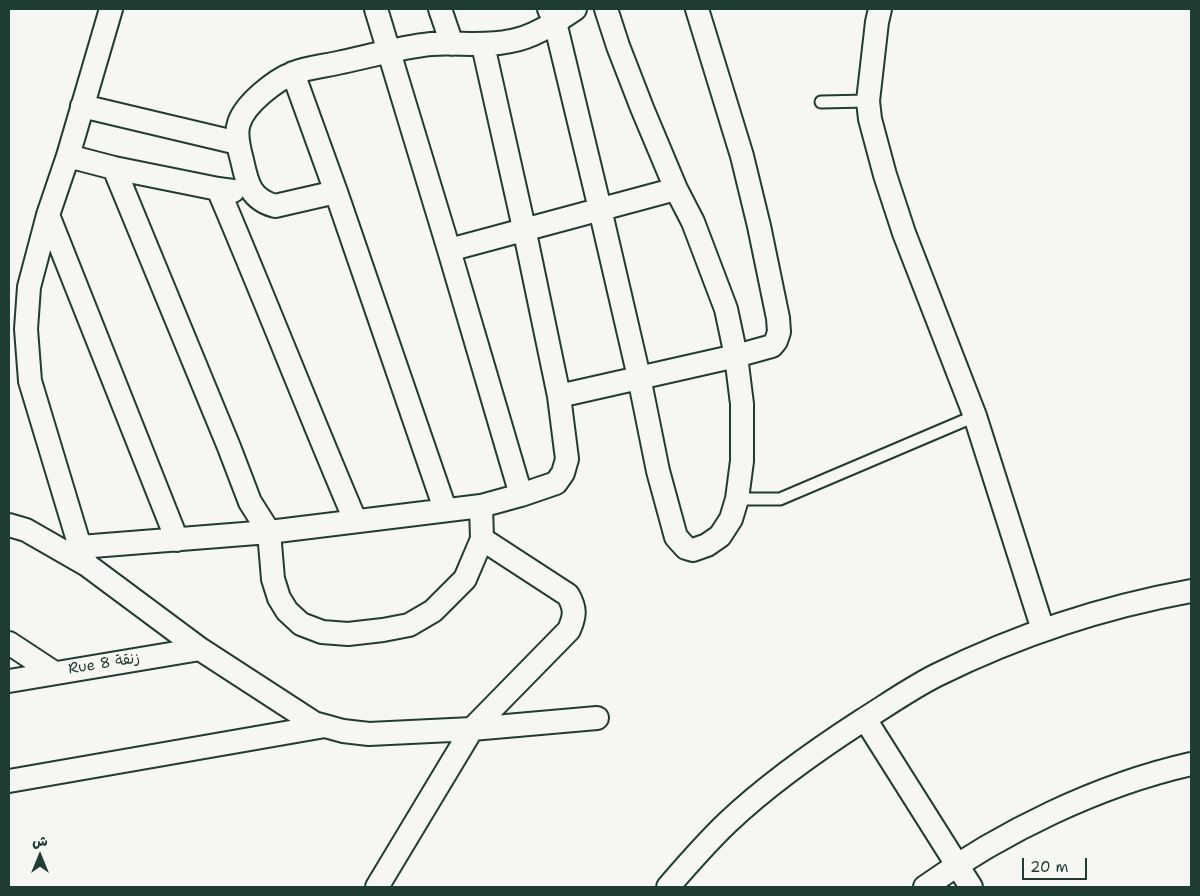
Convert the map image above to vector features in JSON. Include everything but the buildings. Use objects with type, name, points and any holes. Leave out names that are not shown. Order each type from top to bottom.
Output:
[{"type":"street","points":[[83,556],[30,381],[26,329],[29,287],[48,215],[68,156],[110,9]]},
{"type":"street","points":[[376,9],[521,495]]},
{"type":"street","points":[[440,9],[452,44]]},
{"type":"street","points":[[252,193],[238,143],[238,124],[248,106],[262,92],[293,73],[404,48],[431,44],[483,45],[512,41],[536,33],[552,16],[575,9]]},
{"type":"street","points":[[552,16],[600,209],[639,377],[658,470],[676,537],[686,548],[693,550],[707,545],[720,536],[731,519],[737,499],[742,461],[742,404],[736,356],[726,309],[693,222],[676,189],[642,108],[606,9]]},
{"type":"street","points":[[559,396],[736,356],[772,346],[776,341],[778,318],[759,226],[742,156],[697,9]]},
{"type":"street","points":[[880,9],[868,101],[870,119],[884,175],[904,234],[975,416],[1043,630]]},
{"type":"street","points":[[83,556],[177,540],[268,532],[482,506],[556,483],[564,473],[567,459],[559,396],[483,45]]},
{"type":"street","points":[[293,73],[445,509]]},
{"type":"street","points":[[82,106],[238,143]]},
{"type":"street","points":[[68,156],[114,168],[218,189],[252,193],[265,203],[274,206],[336,192]]},
{"type":"street","points":[[114,168],[250,502],[268,532],[273,579],[279,598],[287,611],[301,624],[322,632],[348,634],[409,625],[433,610],[465,579],[482,539],[482,506]]},
{"type":"street","points":[[218,189],[261,290],[302,396],[355,520]]},
{"type":"street","points":[[449,250],[524,228],[676,189]]},
{"type":"street","points":[[48,215],[177,540]]},
{"type":"street","points":[[9,525],[26,530],[83,556],[200,649],[314,723],[343,731],[369,734],[472,729],[597,718]]},
{"type":"street","points":[[377,887],[472,729],[569,630],[575,615],[574,605],[568,595],[482,539]]},
{"type":"street","points":[[668,887],[727,824],[759,794],[792,768],[903,694],[979,655],[1043,630],[1099,611],[1191,591]]},
{"type":"street","points":[[9,643],[53,672]]},
{"type":"street","name":"Rue 8 زنقة","points":[[9,681],[53,672],[200,649]]},
{"type":"street","points":[[865,719],[971,887]]},
{"type":"street","points":[[9,781],[325,726]]},
{"type":"street","points":[[924,887],[980,851],[1057,811],[1132,782],[1191,764]]},
{"type":"lane","points":[[822,102],[868,101]]},
{"type":"lane","points":[[737,499],[780,499],[975,416]]}]
